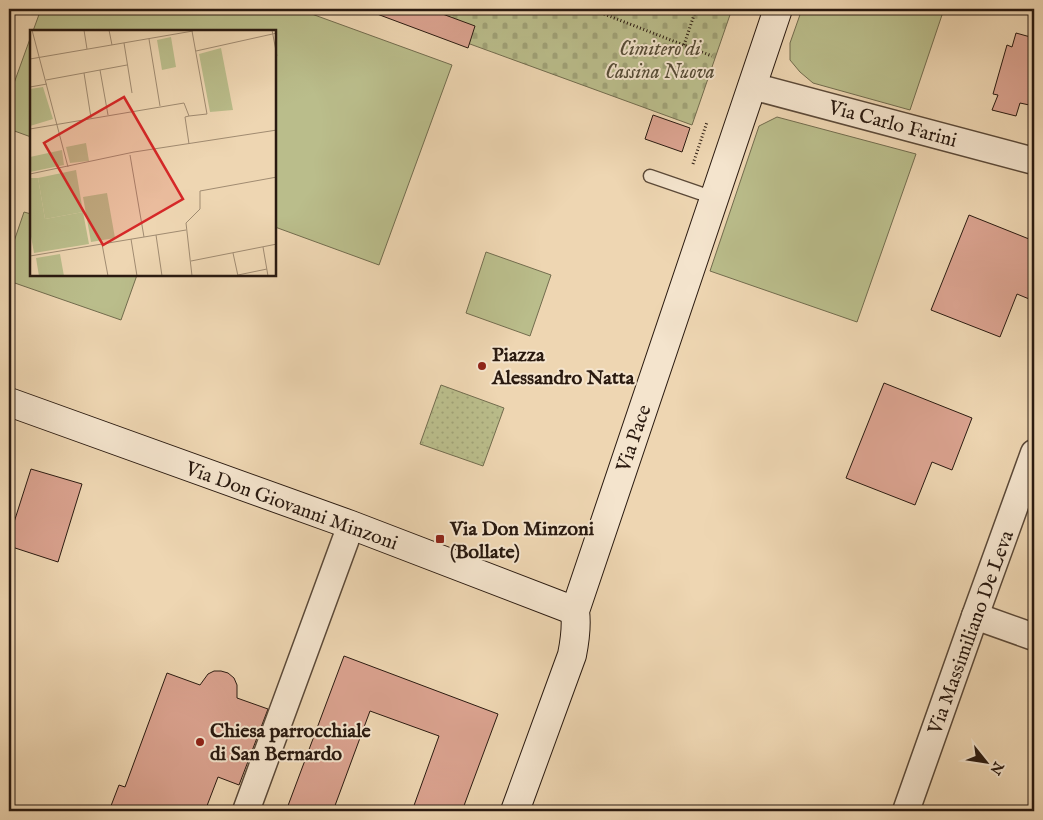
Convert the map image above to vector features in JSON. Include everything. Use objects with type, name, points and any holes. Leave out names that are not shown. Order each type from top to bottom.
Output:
[{"type":"street","name":"Via Pace","points":[[515,811],[572,655],[575,640],[575,611],[778,9]]},
{"type":"street","name":"Via Carlo Farini","points":[[752,86],[1034,161]]},
{"type":"street","name":"Via Don Giovanni Minzoni","points":[[9,402],[351,525],[575,611]]},
{"type":"street","name":"Via Massimiliano De Leva","points":[[906,811],[975,616],[1032,468]]},
{"type":"street","points":[[246,811],[351,525]]},
{"type":"street","points":[[975,616],[1034,637]]},
{"type":"lane","points":[[650,176],[714,198]]},
{"type":"path","points":[[591,9],[712,56]]},
{"type":"path","points":[[684,44],[696,9]]},
{"type":"green space","points":[[41,9],[298,9],[452,65],[379,265],[276,227],[276,30],[33,30]]},
{"type":"green space","name":"Cimitero di Cassina Nuova","points":[[374,9],[732,9],[692,125]]},
{"type":"green space","points":[[802,9],[944,9],[910,110],[813,83],[800,72],[790,60],[790,43]]},
{"type":"green space","points":[[30,39],[30,137],[9,129],[9,97]]},
{"type":"green space","points":[[777,117],[916,154],[857,322],[710,271],[759,126]]},
{"type":"green space","points":[[24,212],[30,214],[30,276],[137,276],[121,320],[9,281],[9,256]]},
{"type":"green space","points":[[486,252],[551,275],[530,336],[466,313]]},
{"type":"green space","points":[[441,385],[504,408],[483,466],[420,444]]},
{"type":"building","points":[[369,9],[429,9],[475,26],[468,48],[369,11]]},
{"type":"building","points":[[1016,33],[1034,38],[1034,106],[1020,103],[1016,116],[992,110],[998,95],[993,94],[1007,45],[1012,47]]},
{"type":"building","points":[[653,115],[690,128],[682,152],[645,139]]},
{"type":"building","points":[[969,215],[1034,241],[1034,301],[1017,294],[1000,337],[931,310]]},
{"type":"building","points":[[884,383],[972,418],[952,470],[932,462],[915,505],[846,478]]},
{"type":"building","points":[[31,469],[82,484],[58,562],[9,546],[9,538]]},
{"type":"building","points":[[344,656],[498,714],[462,811],[412,811],[439,736],[370,711],[333,811],[286,811]]},
{"type":"building","name":"Chiesa parrocchiale di San Bernardo","points":[[214,671],[228,673],[234,678],[237,685],[237,698],[268,709],[239,785],[218,777],[205,811],[109,811],[119,785],[125,787],[167,673],[200,685],[208,674]]},
{"type":"place","name":"Piazza Alessandro Natta","points":[[482,366]]},
{"type":"place","name":"Via Don Minzoni (Bollate)","points":[[440,539]]},
{"type":"place","name":"Chiesa parrocchiale di San Bernardo","points":[[200,742]]}]
